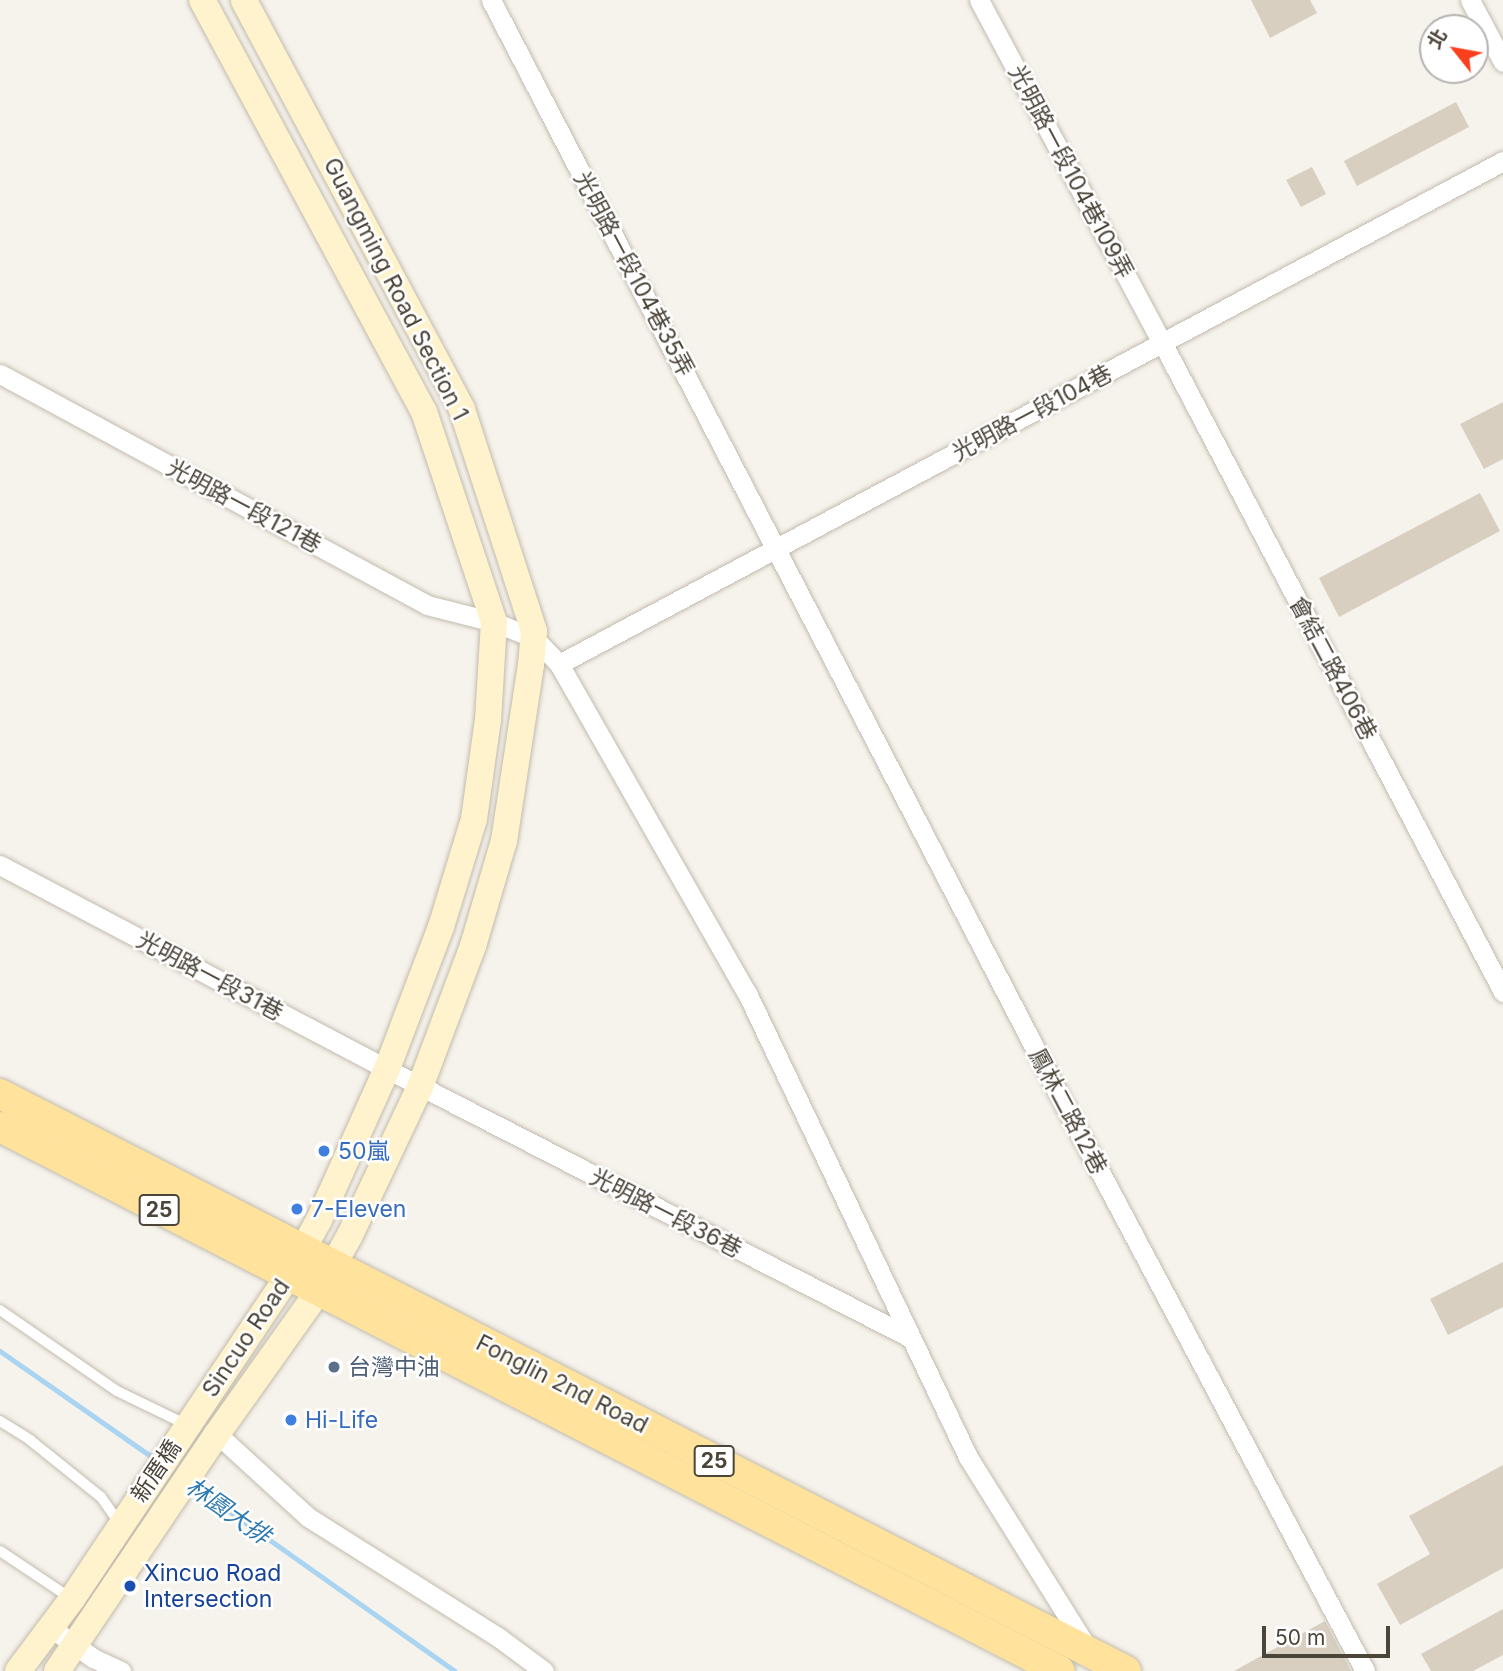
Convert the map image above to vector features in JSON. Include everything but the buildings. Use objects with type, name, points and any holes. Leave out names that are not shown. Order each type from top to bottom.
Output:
[{"type":"main road","name":"Fonglin 2nd Road","points":[[0,1094],[1092,1656],[1126,1671]]},
{"type":"main road","name":"Fonglin 2nd Road","points":[[0,1127],[1060,1671]]},
{"type":"street","name":"Guangming Road Section 1","points":[[202,0],[317,220],[424,412],[494,622],[488,720],[474,819],[441,927],[387,1069],[303,1250]]},
{"type":"street","name":"Guangming Road Section 1","points":[[244,0],[462,409],[534,638],[524,723],[504,841],[473,946],[420,1087],[332,1266]]},
{"type":"street","name":"光明路一段104巷35弄","points":[[491,0],[778,548]]},
{"type":"street","name":"光明路一段104巷109弄","points":[[979,0],[1163,344]]},
{"type":"street","points":[[1470,0],[1503,62]]},
{"type":"street","name":"光明路一段104巷","points":[[559,664],[1503,161]]},
{"type":"street","name":"會結二路406巷","points":[[1163,344],[1503,992]]},
{"type":"street","name":"光明路一段121巷","points":[[0,373],[426,605],[494,622],[534,638]]},
{"type":"street","name":"鳳林二路12巷","points":[[778,548],[1056,1089],[1366,1671]]},
{"type":"street","points":[[534,638],[559,664],[747,993],[968,1458],[1092,1656]]},
{"type":"street","name":"光明路一段31巷","points":[[0,865],[420,1087]]},
{"type":"street","name":"光明路一段36巷","points":[[420,1087],[911,1338]]},
{"type":"street","name":"Sincuo Road","points":[[187,1425],[303,1250]]},
{"type":"street","name":"Sincuo Road","points":[[214,1438],[318,1292],[332,1266]]},
{"type":"street","name":"新厝橋","points":[[122,1520],[187,1425]]},
{"type":"street","points":[[214,1438],[308,1517],[498,1637],[544,1671]]},
{"type":"street","name":"新厝橋","points":[[84,1605],[148,1536],[214,1438]]},
{"type":"street","points":[[57,1671],[75,1646],[84,1605],[122,1520]]},
{"type":"street","points":[[18,1671],[50,1627],[84,1605]]},
{"type":"street","points":[[50,1627],[75,1646],[121,1671]]},
{"type":"lane","points":[[0,1310],[117,1391],[187,1425]]},
{"type":"lane","points":[[0,1421],[30,1440],[101,1497],[122,1520]]},
{"type":"lane","points":[[0,1551],[84,1605]]},
{"type":"waterway","name":"林園大排","points":[[0,1351],[155,1459]]},
{"type":"waterway","name":"林園大排","points":[[192,1485],[455,1671]]},
{"type":"place","name":"50嵐","points":[[324,1151]]},
{"type":"place","name":"7-Eleven","points":[[297,1209]]},
{"type":"place","name":"台灣中油","points":[[334,1367]]},
{"type":"place","name":"Hi-Life","points":[[291,1420]]},
{"type":"place","name":"Xincuo Road Intersection","points":[[130,1586]]}]
